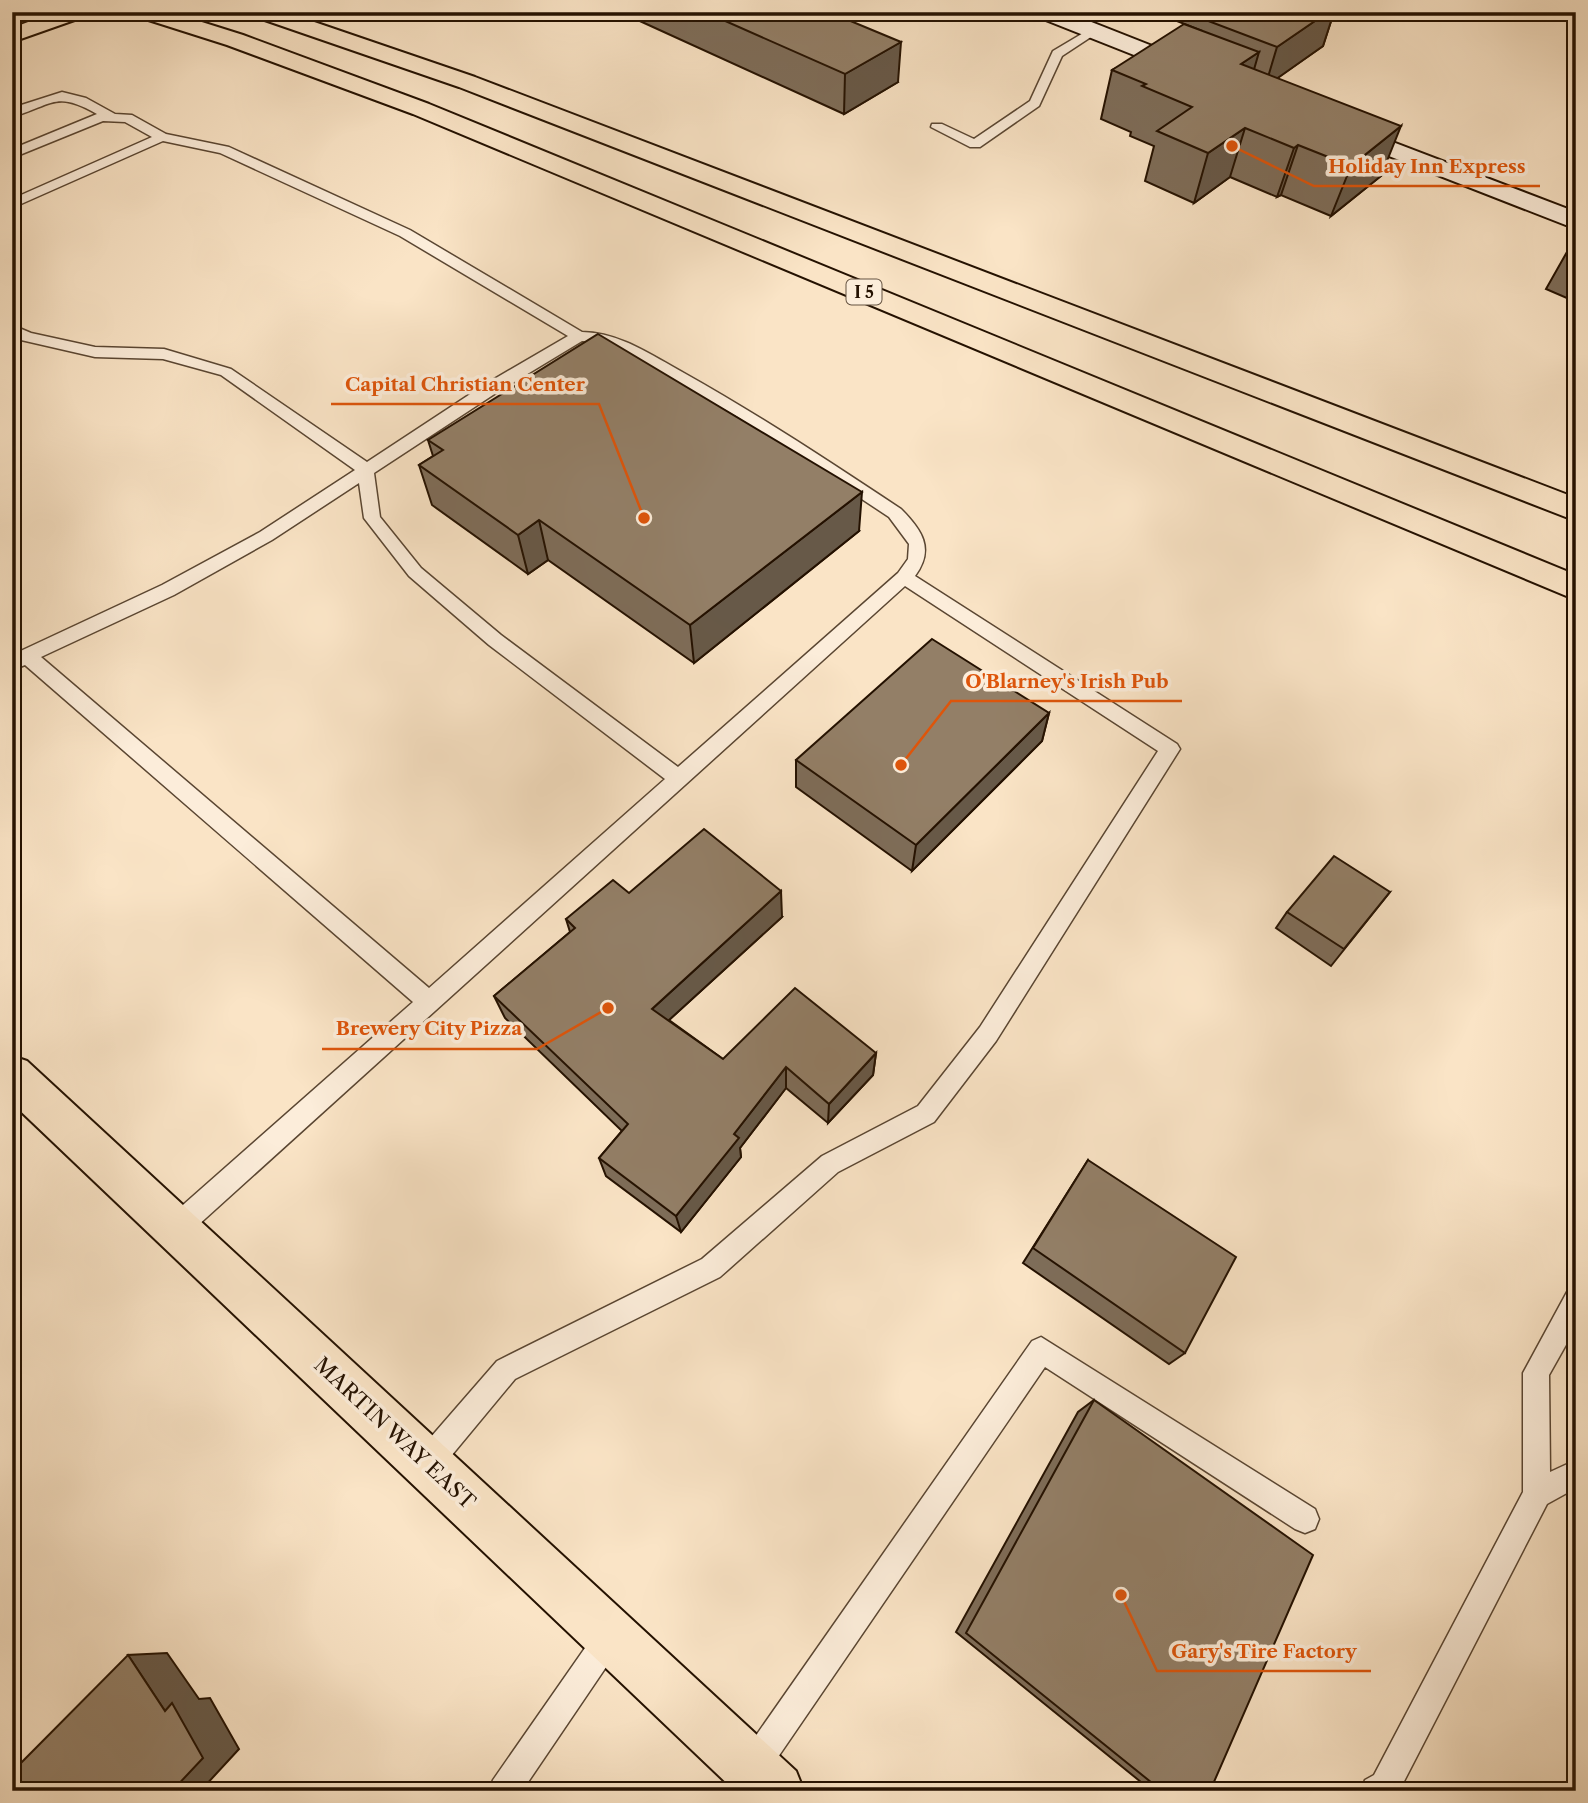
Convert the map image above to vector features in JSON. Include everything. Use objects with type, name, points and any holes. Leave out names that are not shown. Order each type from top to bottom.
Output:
[{"type":"main road","points":[[12,36],[75,12]]},
{"type":"main road","name":"I 5","points":[[147,12],[235,40],[421,109],[1576,588]]},
{"type":"main road","points":[[264,12],[467,82],[1576,510]]},
{"type":"main road","name":"MARTIN WAY EAST","points":[[14,1080],[176,1228],[764,1780]]},
{"type":"street","points":[[1046,12],[1217,80]]},
{"type":"street","points":[[1319,120],[1576,221]]},
{"type":"lane","points":[[937,127],[975,144],[1035,103],[1057,54],[1094,31]]},
{"type":"lane","points":[[12,113],[48,98],[69,95],[110,116]]},
{"type":"lane","points":[[12,154],[93,120],[110,116],[128,118],[162,137],[224,150],[405,233],[579,336],[603,337],[624,346],[744,413],[895,513],[914,532],[919,548],[916,564],[904,577],[176,1228]]},
{"type":"lane","points":[[12,204],[162,137]]},
{"type":"lane","points":[[12,329],[26,337],[95,352],[164,354],[226,372],[365,469],[372,518],[415,572],[495,640],[678,778]]},
{"type":"lane","points":[[428,1001],[20,660],[167,590],[266,536],[365,469],[579,336]]},
{"type":"lane","points":[[427,1463],[506,1370],[711,1268],[830,1164],[926,1114],[988,1034],[1170,749],[904,577]]},
{"type":"lane","points":[[1376,1791],[1385,1786],[1537,1494],[1536,1373],[1576,1301]]},
{"type":"lane","points":[[764,1780],[1041,1350],[1305,1519]]},
{"type":"lane","points":[[1537,1494],[1576,1473]]},
{"type":"lane","points":[[504,1791],[611,1635]]},
{"type":"building","points":[[705,12],[829,12],[901,42],[845,74]]},
{"type":"building","points":[[1213,12],[1328,12],[1277,47],[1203,19]]},
{"type":"building","points":[[1184,24],[1259,52],[1241,64],[1401,126],[1351,166],[1298,145],[1294,148],[1245,128],[1208,153],[1157,131],[1192,107],[1112,70]]},
{"type":"building","points":[[598,334],[862,492],[690,625],[539,520],[518,535],[419,465],[443,450],[428,440]]},
{"type":"building","points":[[932,639],[1049,713],[916,845],[796,760]]},
{"type":"building","points":[[704,829],[781,891],[652,1009],[723,1059],[795,988],[876,1053],[829,1104],[786,1067],[734,1134],[739,1138],[676,1216],[599,1158],[628,1124],[494,996],[575,928],[566,919],[613,880],[629,893]]},
{"type":"building","points":[[1334,856],[1390,892],[1344,949],[1287,912]]},
{"type":"building","points":[[1088,1160],[1236,1257],[1185,1353],[1033,1248]]},
{"type":"building","points":[[1094,1400],[1313,1555],[1210,1791],[1162,1791],[966,1633]]},
{"type":"building","points":[[128,1655],[165,1711],[172,1703],[203,1758],[172,1791],[12,1791],[12,1772]]},
{"type":"place","name":"Holiday Inn Express","points":[[1232,146]]},
{"type":"place","name":"Capital Christian Center","points":[[644,518]]},
{"type":"place","name":"O'Blarney's Irish Pub","points":[[901,765]]},
{"type":"place","name":"Brewery City Pizza","points":[[608,1008]]},
{"type":"place","name":"Gary's Tire Factory","points":[[1121,1595]]}]
